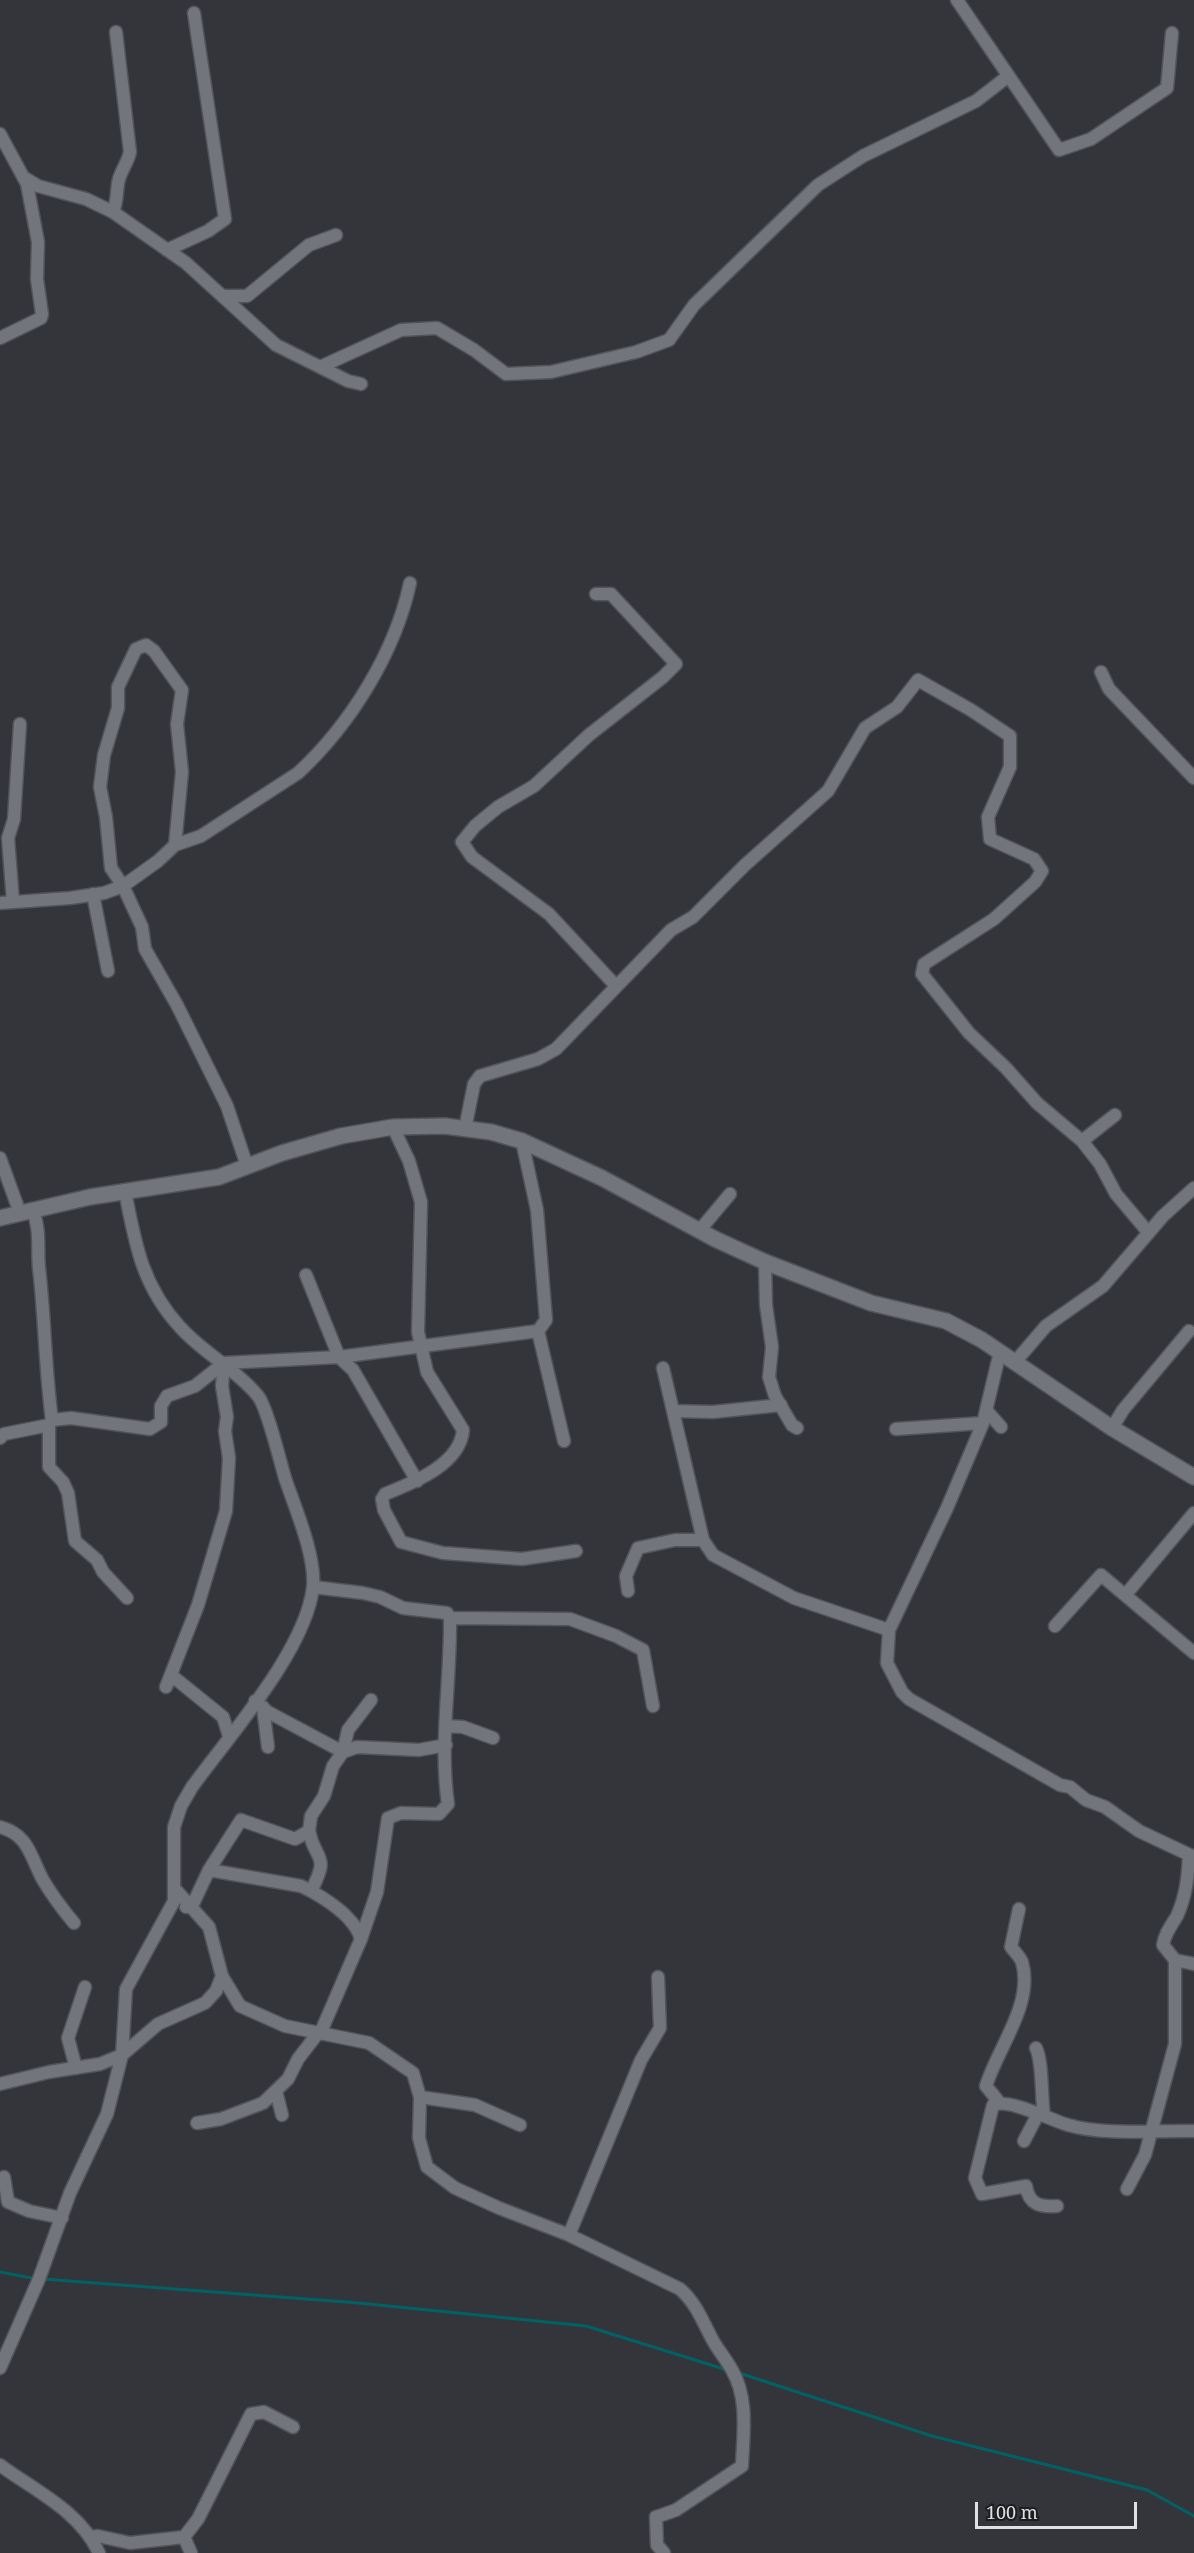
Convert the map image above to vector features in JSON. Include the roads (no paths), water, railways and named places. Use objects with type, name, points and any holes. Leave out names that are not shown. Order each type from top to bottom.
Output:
[{"type":"street","points":[[957,0],[1007,77],[1059,150],[1091,140],[1167,88],[1172,33]]},
{"type":"street","points":[[167,250],[208,231],[225,219],[194,14]]},
{"type":"street","points":[[113,212],[118,198],[119,178],[127,165],[130,152],[116,32]]},
{"type":"street","points":[[320,367],[401,330],[437,328],[474,350],[506,374],[551,372],[636,352],[669,340],[694,305],[818,185],[863,156],[976,100],[1007,77]]},
{"type":"street","points":[[0,134],[23,177],[38,242],[38,279],[42,314],[41,318],[0,338]]},
{"type":"street","points":[[23,177],[38,186],[86,199],[113,212],[167,250],[223,296],[276,345],[348,381],[361,384]]},
{"type":"street","points":[[223,296],[247,296],[309,245],[336,235]]},
{"type":"street","points":[[20,724],[14,819],[8,838],[6,903],[93,894],[123,886],[158,861],[175,845],[201,836],[298,773],[310,761],[368,688],[389,645],[410,583]]},
{"type":"street","points":[[596,594],[611,594],[676,664],[656,683],[589,735],[534,786],[491,813],[462,842],[472,856],[549,914],[616,986]]},
{"type":"street","points":[[175,845],[182,772],[177,724],[182,690],[154,651],[146,645],[136,649],[118,687],[118,708],[104,755],[100,787],[111,868],[123,886],[141,927],[145,949],[177,1005],[227,1106],[247,1166]]},
{"type":"street","points":[[1101,672],[1109,689],[1194,778]]},
{"type":"street","points":[[465,1129],[474,1084],[480,1076],[538,1059],[555,1049],[671,930],[693,917],[828,791],[865,728],[897,707],[918,680],[972,710],[1010,736],[1010,767],[988,817],[990,839],[1034,859],[1042,871],[1035,882],[989,923],[928,960],[922,967],[922,974],[969,1033],[1006,1068],[1037,1103],[1082,1141],[1100,1164],[1116,1194],[1148,1232]]},
{"type":"street","points":[[93,894],[108,971]]},
{"type":"street","points":[[1082,1141],[1115,1115]]},
{"type":"street","points":[[0,1218],[125,1191],[219,1177],[341,1136],[393,1128],[445,1126],[522,1141],[602,1178],[699,1231],[765,1262],[871,1303],[946,1322],[1000,1352],[1112,1428],[1194,1477]]},
{"type":"street","points":[[393,1128],[409,1161],[421,1202],[417,1306],[421,1345],[427,1372],[463,1430],[459,1443],[436,1470],[417,1481],[385,1494],[382,1499],[384,1510],[401,1542],[443,1553],[512,1559],[576,1551]]},
{"type":"street","points":[[0,1438],[4,1434],[71,1418],[150,1429],[161,1422],[161,1406],[167,1396],[195,1386],[224,1363],[339,1357],[538,1331],[546,1320],[537,1210],[522,1141]]},
{"type":"street","points":[[0,1158],[26,1211],[39,1225],[39,1266],[46,1324],[43,1341],[51,1423],[50,1467],[63,1482],[68,1493],[75,1541],[98,1560],[103,1572],[127,1598]]},
{"type":"street","points":[[1015,1362],[1046,1326],[1103,1286],[1148,1232],[1194,1188]]},
{"type":"street","points":[[0,2368],[62,2218],[70,2193],[107,2114],[122,2055],[126,1989],[174,1901],[172,1847],[174,1827],[181,1806],[230,1736],[259,1704],[296,1637],[313,1587],[312,1566],[260,1398],[224,1363],[180,1328],[143,1272],[125,1191]]},
{"type":"street","points":[[699,1231],[730,1194]]},
{"type":"street","points":[[765,1262],[766,1305],[772,1347],[770,1377],[781,1405],[792,1425],[797,1428]]},
{"type":"street","points":[[306,1275],[339,1357],[353,1370],[417,1481]]},
{"type":"street","points":[[538,1331],[564,1442]]},
{"type":"street","points":[[1112,1428],[1123,1410],[1189,1331]]},
{"type":"street","points":[[1000,1352],[983,1423],[947,1508],[889,1630],[887,1663],[902,1692],[909,1700],[1060,1785],[1070,1787],[1086,1800],[1105,1807],[1139,1831],[1192,1856],[1188,1886],[1176,1916],[1165,1933],[1163,1945],[1175,1960],[1175,2044],[1145,2155],[1127,2188]]},
{"type":"street","points":[[224,1363],[222,1386],[227,1417],[225,1431],[229,1458],[226,1511],[201,1597],[169,1681],[223,1717],[230,1736]]},
{"type":"street","points":[[663,1368],[703,1540],[712,1555],[794,1598],[889,1630]]},
{"type":"street","points":[[673,1411],[713,1412],[781,1405]]},
{"type":"street","points":[[986,1410],[1001,1427]]},
{"type":"street","points":[[896,1429],[983,1423]]},
{"type":"street","points":[[1126,1593],[1194,1513]]},
{"type":"street","points":[[628,1591],[626,1576],[638,1548],[675,1540],[703,1540]]},
{"type":"street","points":[[1055,1626],[1101,1575],[1126,1593],[1157,1624],[1194,1653]]},
{"type":"street","points":[[197,2123],[241,2113],[263,2103],[288,2079],[298,2059],[319,2034],[361,1939],[377,1892],[388,1818],[401,1813],[439,1814],[448,1804],[445,1781],[446,1726],[451,1660],[450,1618],[447,1613],[437,1610],[403,1608],[372,1595],[313,1587]]},
{"type":"street","points":[[450,1618],[570,1619],[616,1636],[644,1650],[652,1706]]},
{"type":"street","points":[[311,1891],[318,1878],[322,1857],[309,1831],[311,1816],[324,1796],[333,1766],[344,1752],[348,1731],[371,1700]]},
{"type":"street","points":[[259,1704],[268,1747]]},
{"type":"street","points":[[259,1704],[344,1752]]},
{"type":"street","points":[[446,1726],[463,1727],[493,1738]]},
{"type":"street","points":[[344,1752],[357,1747],[419,1750],[446,1745]]},
{"type":"street","points":[[192,1906],[209,1870],[241,1820],[295,1839],[309,1831]]},
{"type":"street","points":[[0,1827],[14,1831],[26,1842],[44,1880],[74,1923]]},
{"type":"street","points":[[209,1870],[300,1886],[329,1901],[358,1928],[361,1939]]},
{"type":"street","points":[[175,1889],[209,1928],[222,1976],[240,2006],[257,2016],[319,2034],[369,2043],[413,2073],[420,2097],[418,2138],[427,2167],[455,2188],[569,2235],[680,2289],[693,2300],[715,2346],[733,2372],[741,2393],[744,2409],[742,2466],[676,2510],[656,2517],[657,2545],[664,2553]]},
{"type":"street","points":[[169,1908],[192,1906]]},
{"type":"street","points":[[1019,1909],[1011,1947],[1022,1960],[1024,1998],[993,2061],[986,2086],[999,2102],[1070,2125],[1097,2130],[1194,2131]]},
{"type":"street","points":[[1175,1960],[1194,1964]]},
{"type":"street","points":[[0,2084],[100,2064],[122,2055],[158,2024],[205,2003],[216,1991],[222,1976]]},
{"type":"street","points":[[569,2235],[641,2060],[660,2028],[658,1977]]},
{"type":"street","points":[[76,2068],[68,2038],[85,1987]]},
{"type":"street","points":[[1024,2141],[1041,2115],[1039,2079],[1041,2059],[1036,2048]]},
{"type":"street","points":[[276,2091],[282,2115]]},
{"type":"street","points":[[420,2097],[475,2105],[520,2125]]},
{"type":"street","points":[[999,2102],[993,2104],[975,2178],[981,2194],[1026,2186],[1027,2197],[1032,2203],[1045,2207],[1058,2206]]},
{"type":"street","points":[[4,2177],[8,2202],[29,2211],[62,2218]]},
{"type":"street","points":[[92,2537],[98,2536],[129,2543],[184,2537],[198,2519],[251,2414],[264,2412],[293,2427]]},
{"type":"street","points":[[0,2465],[73,2516],[92,2537],[99,2553]]},
{"type":"street","points":[[184,2537],[191,2553]]},
{"type":"waterway","points":[[0,2272],[37,2279]]},
{"type":"waterway","points":[[43,2279],[359,2303],[586,2326],[727,2370]]},
{"type":"waterway","points":[[739,2373],[932,2436],[1147,2490],[1194,2516]]}]
